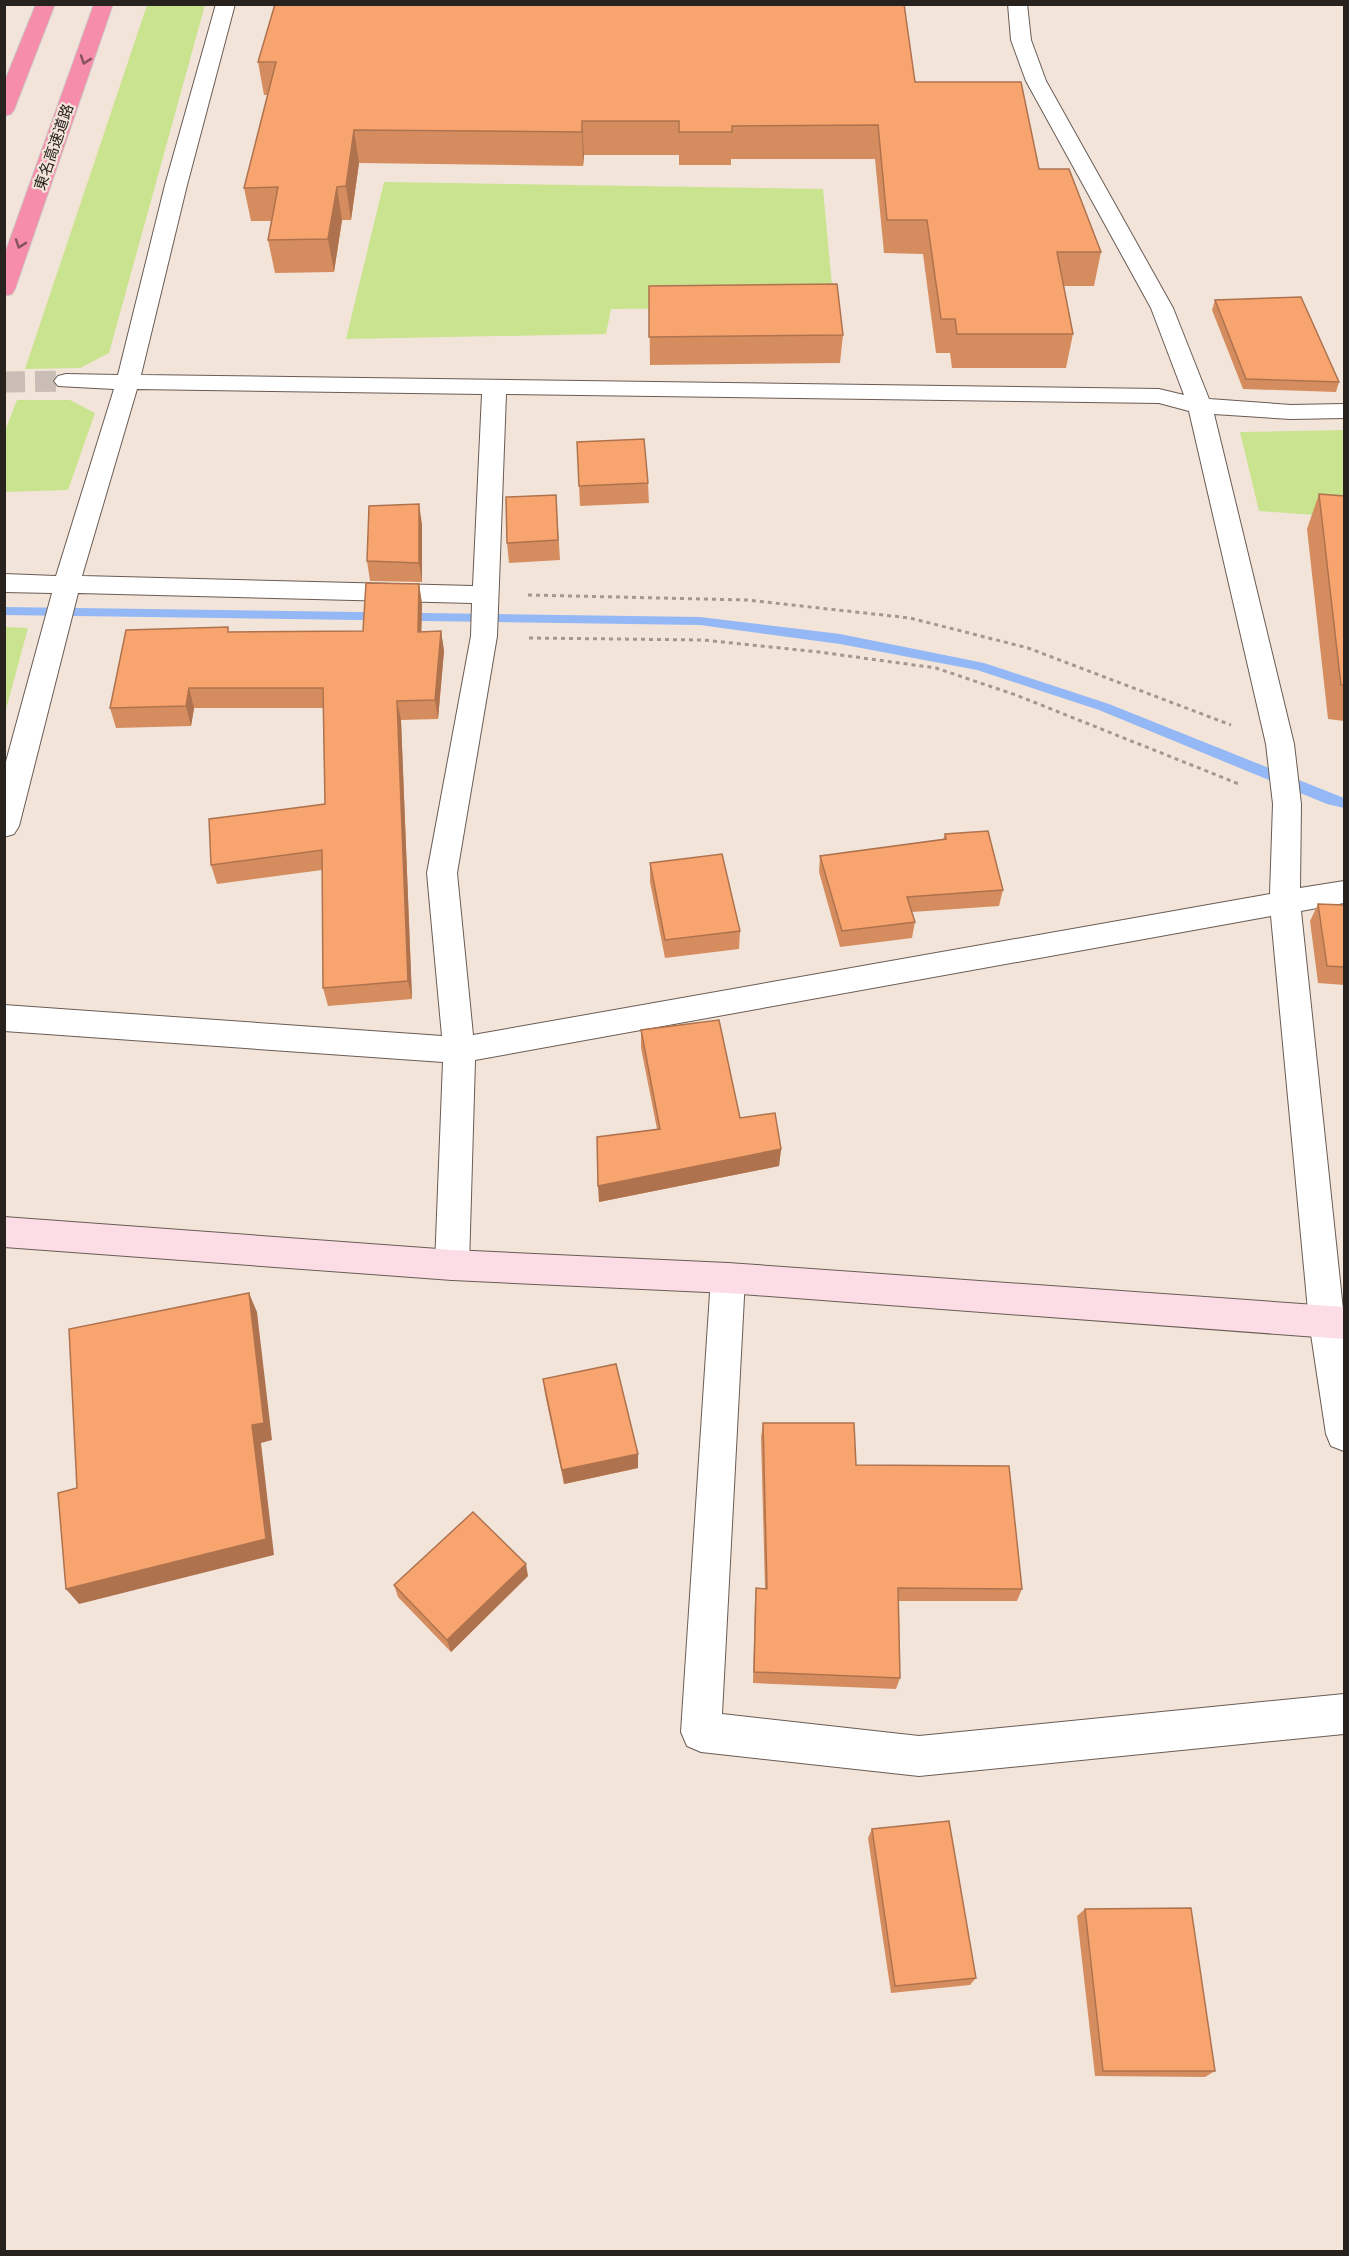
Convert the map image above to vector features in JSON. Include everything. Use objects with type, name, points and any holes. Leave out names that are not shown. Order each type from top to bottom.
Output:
[{"type":"highway","points":[[4,110],[46,4]]},
{"type":"highway","name":"東名高速道路","points":[[4,289],[104,4]]},
{"type":"street","points":[[4,826],[66,588],[128,381],[176,185],[226,4]]},
{"type":"street","points":[[1017,4],[1021,40],[1036,81],[1162,308],[1200,406],[1280,749],[1286,802],[1285,902],[1336,1322],[1344,1434]]},
{"type":"street","points":[[66,381],[1159,396],[1200,406],[1291,412],[1344,411]]},
{"type":"street","points":[[452,1265],[459,1050],[442,873],[484,637],[494,388]]},
{"type":"street","points":[[4,583],[66,588],[486,596]]},
{"type":"street","points":[[4,1018],[459,1050],[1344,892]]},
{"type":"street","points":[[4,1232],[452,1265],[728,1278],[1336,1322]]},
{"type":"street","points":[[728,1278],[701,1732],[919,1756],[1344,1714]]},
{"type":"path","points":[[486,596],[747,600],[910,618],[1028,648],[1280,749]]},
{"type":"path","points":[[484,637],[703,640],[819,651],[936,668],[1016,695],[1286,802]]},
{"type":"green space","points":[[147,5],[205,5],[109,353],[80,368],[25,369]]},
{"type":"green space","points":[[384,182],[823,189],[834,307],[611,309],[606,334],[346,339]]},
{"type":"green space","points":[[17,400],[70,400],[95,413],[68,490],[5,492],[5,431]]},
{"type":"green space","points":[[1344,430],[1344,517],[1259,511],[1240,432]]},
{"type":"green space","points":[[4,627],[28,628],[5,713]]},
{"type":"building","points":[[275,4],[904,4],[915,82],[1021,82],[1039,169],[1069,169],[1101,252],[1057,252],[1073,334],[957,334],[955,319],[941,319],[927,220],[887,220],[878,125],[732,126],[732,132],[679,132],[679,121],[582,121],[582,132],[354,130],[346,186],[337,187],[328,239],[268,240],[278,187],[244,188],[276,62],[258,62]]},
{"type":"building","points":[[837,284],[843,335],[649,337],[649,286]]},
{"type":"building","points":[[1301,297],[1339,382],[1246,379],[1215,300]]},
{"type":"building","points":[[644,439],[648,483],[579,486],[577,442]]},
{"type":"building","points":[[1319,494],[1344,496],[1344,685],[1341,685]]},
{"type":"building","points":[[556,495],[558,540],[507,543],[506,497]]},
{"type":"building","points":[[419,504],[419,563],[367,561],[369,506]]},
{"type":"building","points":[[366,583],[419,584],[418,632],[441,631],[435,700],[397,701],[408,981],[323,988],[322,850],[211,865],[209,819],[325,804],[323,688],[189,688],[186,706],[110,708],[126,630],[228,627],[228,632],[363,631]]},
{"type":"building","points":[[988,831],[1003,890],[907,897],[915,922],[842,931],[820,856],[946,839],[945,834]]},
{"type":"building","points":[[722,854],[740,931],[665,940],[650,863]]},
{"type":"building","points":[[1318,904],[1344,905],[1344,967],[1327,966]]},
{"type":"building","points":[[719,1020],[740,1118],[775,1113],[781,1149],[598,1186],[597,1137],[660,1129],[641,1030]]},
{"type":"building","points":[[249,1293],[264,1423],[252,1425],[266,1539],[66,1589],[58,1493],[77,1488],[69,1329]]},
{"type":"building","points":[[616,1364],[638,1454],[562,1470],[543,1379]]},
{"type":"building","points":[[763,1423],[854,1423],[856,1465],[1009,1466],[1022,1589],[898,1588],[900,1678],[754,1672],[756,1588],[767,1589]]},
{"type":"building","points":[[473,1512],[526,1564],[447,1640],[394,1585]]},
{"type":"building","points":[[949,1821],[976,1978],[895,1986],[872,1829]]},
{"type":"building","points":[[1191,1908],[1215,2071],[1103,2071],[1085,1909]]},
{"type":"waterway","points":[[4,611],[700,621],[840,639],[979,666],[1104,707],[1344,803]]},
{"type":"tunnel","points":[[4,382],[66,381]]}]
